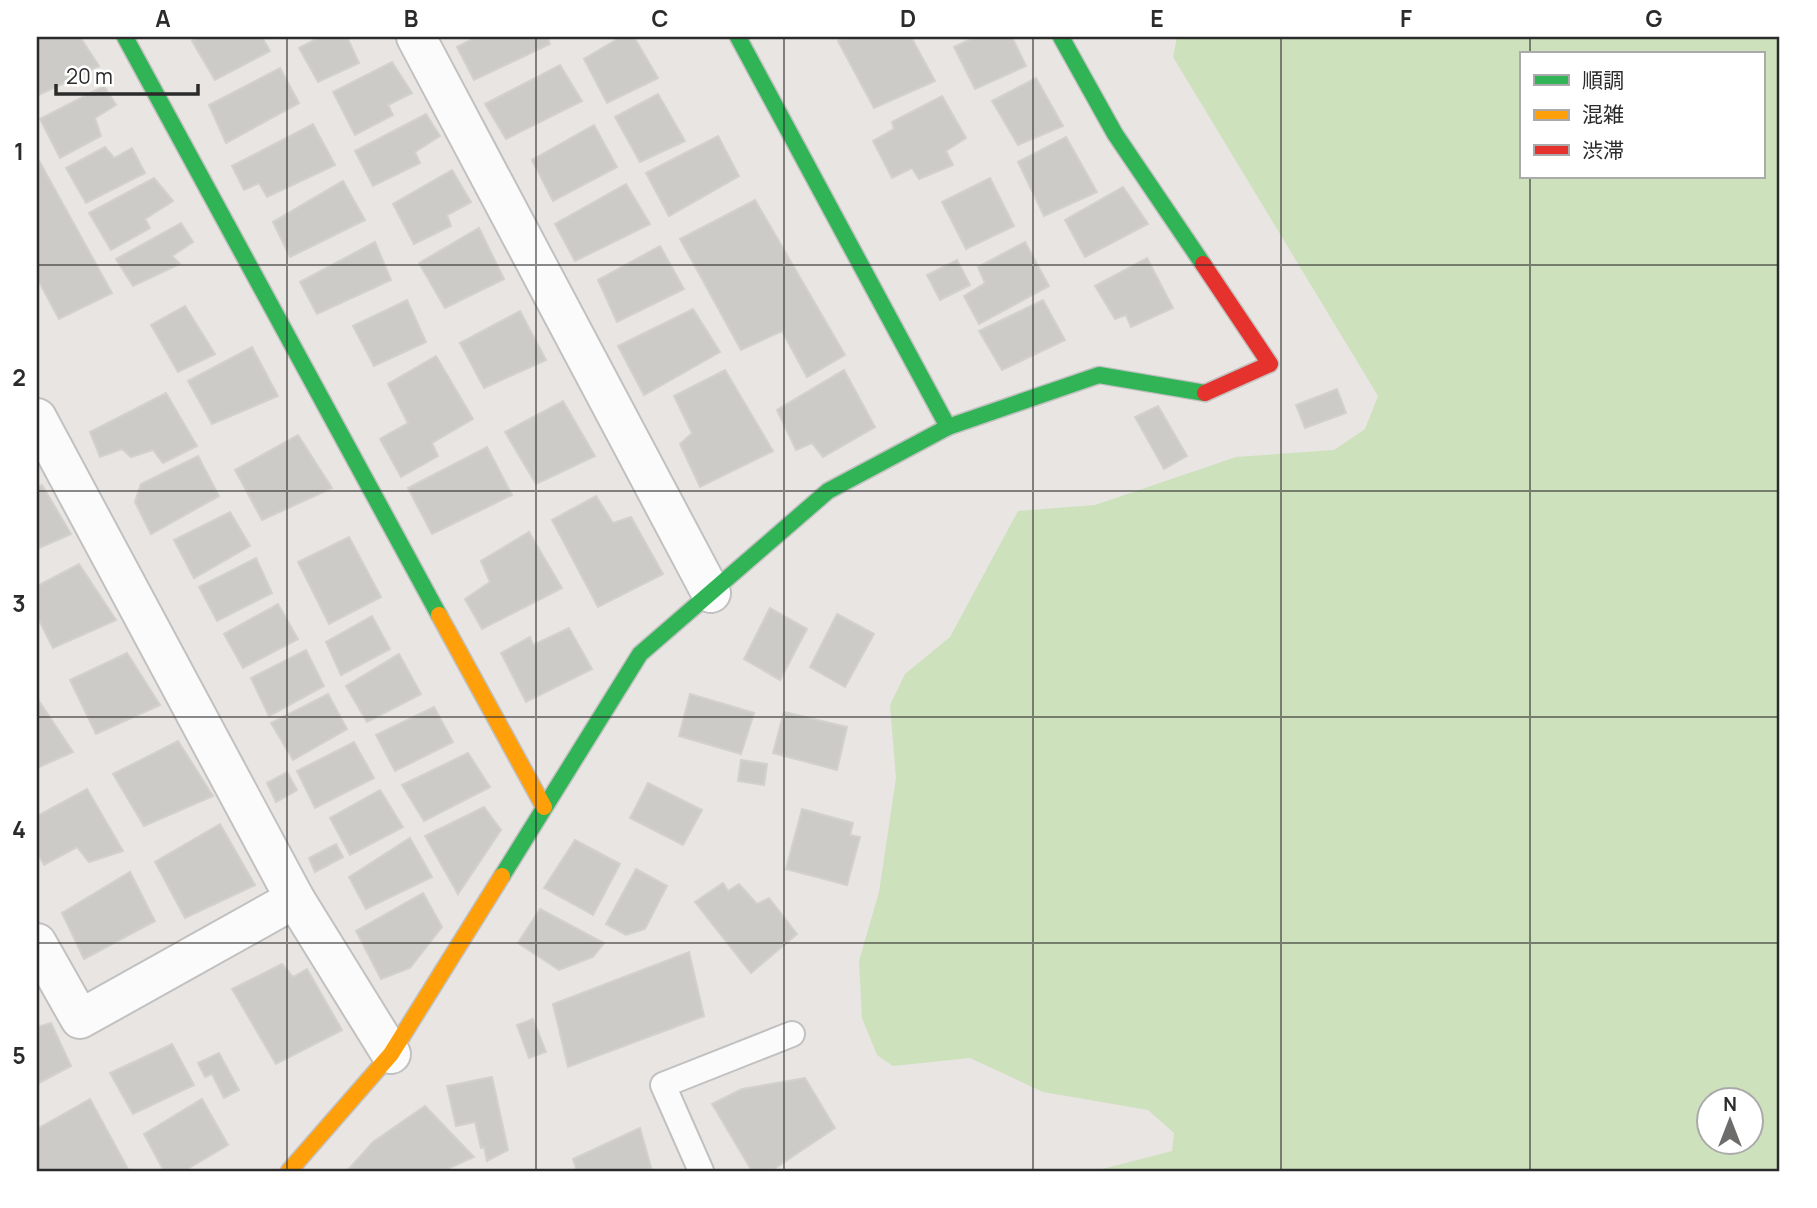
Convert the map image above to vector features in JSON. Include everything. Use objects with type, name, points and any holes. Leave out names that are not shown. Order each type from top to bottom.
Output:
[{"type":"street","points":[[125,37],[544,807]]},
{"type":"street","points":[[416,37],[712,593]]},
{"type":"street","points":[[738,37],[948,427]]},
{"type":"street","points":[[289,1171],[391,1054],[640,654],[828,491],[948,427],[1099,375],[1205,393],[1270,364],[1115,134],[1061,37]]},
{"type":"street","points":[[37,418],[295,899],[391,1054]]},
{"type":"street","points":[[37,943],[80,1019],[295,899]]},
{"type":"lane","points":[[701,1171],[663,1084],[792,1034]]},
{"type":"green space","points":[[1177,37],[1780,37],[1780,1171],[1095,1171],[1172,1151],[1174,1133],[1148,1110],[1043,1092],[970,1058],[893,1066],[877,1055],[862,1018],[859,961],[879,892],[896,778],[890,705],[905,674],[950,637],[1018,511],[1095,505],[1236,457],[1334,450],[1365,429],[1378,396],[1173,57]]},
{"type":"building","points":[[37,37],[80,37],[99,66],[37,96]]},
{"type":"building","points":[[200,37],[262,37],[270,51],[215,80],[192,41]]},
{"type":"building","points":[[320,37],[347,37],[359,63],[318,82],[299,48]]},
{"type":"building","points":[[476,37],[547,37],[550,44],[474,80],[457,47]]},
{"type":"building","points":[[621,37],[634,37],[658,78],[607,103],[584,59]]},
{"type":"building","points":[[847,37],[911,37],[935,81],[874,108],[838,41]]},
{"type":"building","points":[[975,37],[1012,37],[1026,66],[975,89],[954,47]]},
{"type":"building","points":[[392,62],[412,93],[388,105],[393,115],[355,135],[333,92]]},
{"type":"building","points":[[560,65],[582,101],[506,139],[485,104]]},
{"type":"building","points":[[280,68],[299,103],[226,143],[209,105]]},
{"type":"building","points":[[1036,78],[1063,126],[1018,145],[992,101]]},
{"type":"building","points":[[104,86],[116,105],[95,118],[101,136],[60,158],[40,119]]},
{"type":"building","points":[[658,94],[685,141],[640,162],[615,117]]},
{"type":"building","points":[[942,96],[966,138],[946,151],[953,165],[919,179],[912,168],[892,178],[873,141],[894,129],[892,122]]},
{"type":"building","points":[[426,114],[440,136],[415,152],[420,163],[373,186],[355,151]]},
{"type":"building","points":[[313,124],[335,165],[267,197],[259,183],[244,190],[232,166]]},
{"type":"building","points":[[594,125],[617,167],[553,201],[532,160]]},
{"type":"building","points":[[718,136],[739,176],[669,216],[646,173]]},
{"type":"building","points":[[1066,137],[1097,192],[1044,216],[1018,162]]},
{"type":"building","points":[[105,147],[114,158],[132,148],[145,173],[86,203],[66,168]]},
{"type":"building","points":[[37,157],[112,293],[59,319],[37,278]]},
{"type":"building","points":[[452,170],[471,202],[447,215],[451,226],[414,244],[393,204]]},
{"type":"building","points":[[154,178],[173,201],[145,219],[150,228],[111,250],[89,213]]},
{"type":"building","points":[[990,178],[1014,226],[966,249],[942,202]]},
{"type":"building","points":[[343,181],[365,220],[290,257],[273,222]]},
{"type":"building","points":[[626,184],[650,224],[575,261],[555,224]]},
{"type":"building","points":[[1123,187],[1148,224],[1085,257],[1065,220]]},
{"type":"building","points":[[755,200],[845,355],[807,377],[782,331],[741,350],[680,239]]},
{"type":"building","points":[[181,223],[193,242],[172,256],[180,264],[133,286],[116,259]]},
{"type":"building","points":[[479,228],[504,279],[445,308],[419,263]]},
{"type":"building","points":[[375,242],[391,280],[317,314],[300,282]]},
{"type":"building","points":[[1025,242],[1049,286],[979,324],[964,296],[985,283],[978,267]]},
{"type":"building","points":[[660,246],[684,289],[617,322],[598,280]]},
{"type":"building","points":[[1147,258],[1173,308],[1131,327],[1126,315],[1115,319],[1095,286]]},
{"type":"building","points":[[957,260],[970,285],[940,300],[927,275]]},
{"type":"building","points":[[407,300],[426,342],[374,366],[353,326]]},
{"type":"building","points":[[1043,300],[1065,340],[1002,370],[979,331]]},
{"type":"building","points":[[185,306],[215,354],[178,372],[151,325]]},
{"type":"building","points":[[693,309],[720,352],[644,395],[618,346]]},
{"type":"building","points":[[520,311],[546,360],[484,388],[460,343]]},
{"type":"building","points":[[252,347],[278,396],[212,424],[188,381]]},
{"type":"building","points":[[436,356],[473,419],[432,443],[438,456],[401,477],[380,439],[408,423],[388,384]]},
{"type":"building","points":[[725,370],[773,451],[700,487],[680,444],[692,433],[674,396]]},
{"type":"building","points":[[844,370],[875,427],[823,457],[812,443],[796,450],[777,410]]},
{"type":"building","points":[[1337,389],[1346,413],[1305,428],[1296,405]]},
{"type":"building","points":[[166,393],[197,446],[163,463],[153,450],[131,457],[122,449],[100,457],[90,432]]},
{"type":"building","points":[[563,401],[595,456],[536,484],[505,432]]},
{"type":"building","points":[[1158,406],[1187,456],[1164,469],[1135,417]]},
{"type":"building","points":[[298,435],[332,488],[262,520],[235,470]]},
{"type":"building","points":[[487,447],[512,495],[432,534],[408,488]]},
{"type":"building","points":[[198,456],[219,496],[151,534],[135,502],[141,484]]},
{"type":"building","points":[[42,485],[71,534],[37,549],[37,487]]},
{"type":"building","points":[[596,496],[613,523],[631,517],[663,574],[598,607],[552,520]]},
{"type":"building","points":[[230,512],[250,546],[194,578],[174,540]]},
{"type":"building","points":[[529,532],[562,588],[482,629],[465,599],[490,582],[481,561]]},
{"type":"building","points":[[349,537],[381,597],[329,624],[298,562]]},
{"type":"building","points":[[256,558],[272,593],[217,621],[199,587]]},
{"type":"building","points":[[79,564],[116,620],[53,648],[37,616],[37,586]]},
{"type":"building","points":[[278,604],[298,639],[243,668],[224,634]]},
{"type":"building","points":[[770,608],[807,629],[780,680],[744,659]]},
{"type":"building","points":[[837,614],[874,634],[845,687],[810,667]]},
{"type":"building","points":[[372,616],[390,649],[341,675],[326,642]]},
{"type":"building","points":[[569,628],[592,669],[526,702],[501,653],[530,637],[533,645]]},
{"type":"building","points":[[306,650],[324,686],[269,716],[251,678]]},
{"type":"building","points":[[127,653],[160,705],[96,734],[70,680]]},
{"type":"building","points":[[399,654],[421,694],[367,722],[346,686]]},
{"type":"building","points":[[328,694],[347,729],[293,760],[271,723]]},
{"type":"building","points":[[690,694],[754,713],[741,754],[679,736]]},
{"type":"building","points":[[39,701],[73,752],[37,768],[37,702]]},
{"type":"building","points":[[434,707],[453,742],[395,771],[376,735]]},
{"type":"building","points":[[784,712],[847,727],[837,770],[773,753]]},
{"type":"building","points":[[178,741],[213,796],[144,826],[113,774]]},
{"type":"building","points":[[354,742],[374,778],[315,808],[297,771]]},
{"type":"building","points":[[468,753],[490,787],[424,821],[402,785]]},
{"type":"building","points":[[741,760],[767,764],[764,785],[738,781]]},
{"type":"building","points":[[287,772],[297,790],[276,802],[267,783]]},
{"type":"building","points":[[648,783],[702,810],[683,845],[630,818]]},
{"type":"building","points":[[87,789],[123,851],[89,862],[77,847],[44,865],[37,852],[37,816]]},
{"type":"building","points":[[380,790],[403,827],[350,855],[330,818]]},
{"type":"building","points":[[484,807],[501,830],[458,894],[425,836]]},
{"type":"building","points":[[802,809],[853,823],[850,835],[860,837],[847,885],[786,869]]},
{"type":"building","points":[[220,824],[255,885],[185,918],[155,862]]},
{"type":"building","points":[[410,838],[432,877],[366,909],[349,877]]},
{"type":"building","points":[[575,840],[620,864],[593,915],[544,888]]},
{"type":"building","points":[[336,844],[343,857],[315,872],[309,858]]},
{"type":"building","points":[[636,869],[667,886],[645,929],[626,935],[606,924]]},
{"type":"building","points":[[130,872],[155,921],[84,959],[62,913]]},
{"type":"building","points":[[723,883],[728,891],[739,884],[757,904],[769,898],[797,934],[751,973],[695,902]]},
{"type":"building","points":[[423,893],[442,927],[410,968],[381,979],[356,931]]},
{"type":"building","points":[[540,909],[604,943],[593,957],[559,970],[518,943]]},
{"type":"building","points":[[689,952],[704,1016],[568,1067],[553,1004]]},
{"type":"building","points":[[282,964],[293,977],[307,969],[342,1030],[276,1064],[232,989]]},
{"type":"building","points":[[533,1019],[546,1052],[529,1058],[517,1025]]},
{"type":"building","points":[[51,1023],[71,1066],[37,1084],[37,1027]]},
{"type":"building","points":[[172,1044],[194,1085],[133,1114],[110,1073]]},
{"type":"building","points":[[219,1053],[239,1090],[224,1098],[212,1074],[205,1077],[198,1063]]},
{"type":"building","points":[[492,1077],[508,1150],[487,1161],[475,1122],[456,1126],[447,1086]]},
{"type":"building","points":[[805,1078],[835,1128],[771,1171],[752,1171],[712,1104],[742,1089]]},
{"type":"building","points":[[90,1099],[129,1171],[37,1171],[37,1129]]},
{"type":"building","points":[[202,1099],[228,1145],[184,1171],[164,1171],[144,1134]]},
{"type":"building","points":[[425,1106],[474,1157],[443,1171],[347,1171],[373,1142]]},
{"type":"building","points":[[640,1128],[652,1171],[577,1171],[573,1159]]},
{"type":"traffic: fast","points":[[125,37],[439,615]]},
{"type":"traffic: fast","points":[[738,37],[948,427]]},
{"type":"traffic: fast","points":[[1061,37],[1115,134],[1203,264]]},
{"type":"traffic: fast","points":[[502,876],[640,654],[828,491],[948,427],[1099,375],[1205,393]]},
{"type":"traffic: slow","points":[[439,615],[544,807]]},
{"type":"traffic: slow","points":[[289,1171],[391,1054],[502,876]]},
{"type":"traffic: jam","points":[[1203,264],[1270,364],[1205,393]]}]
